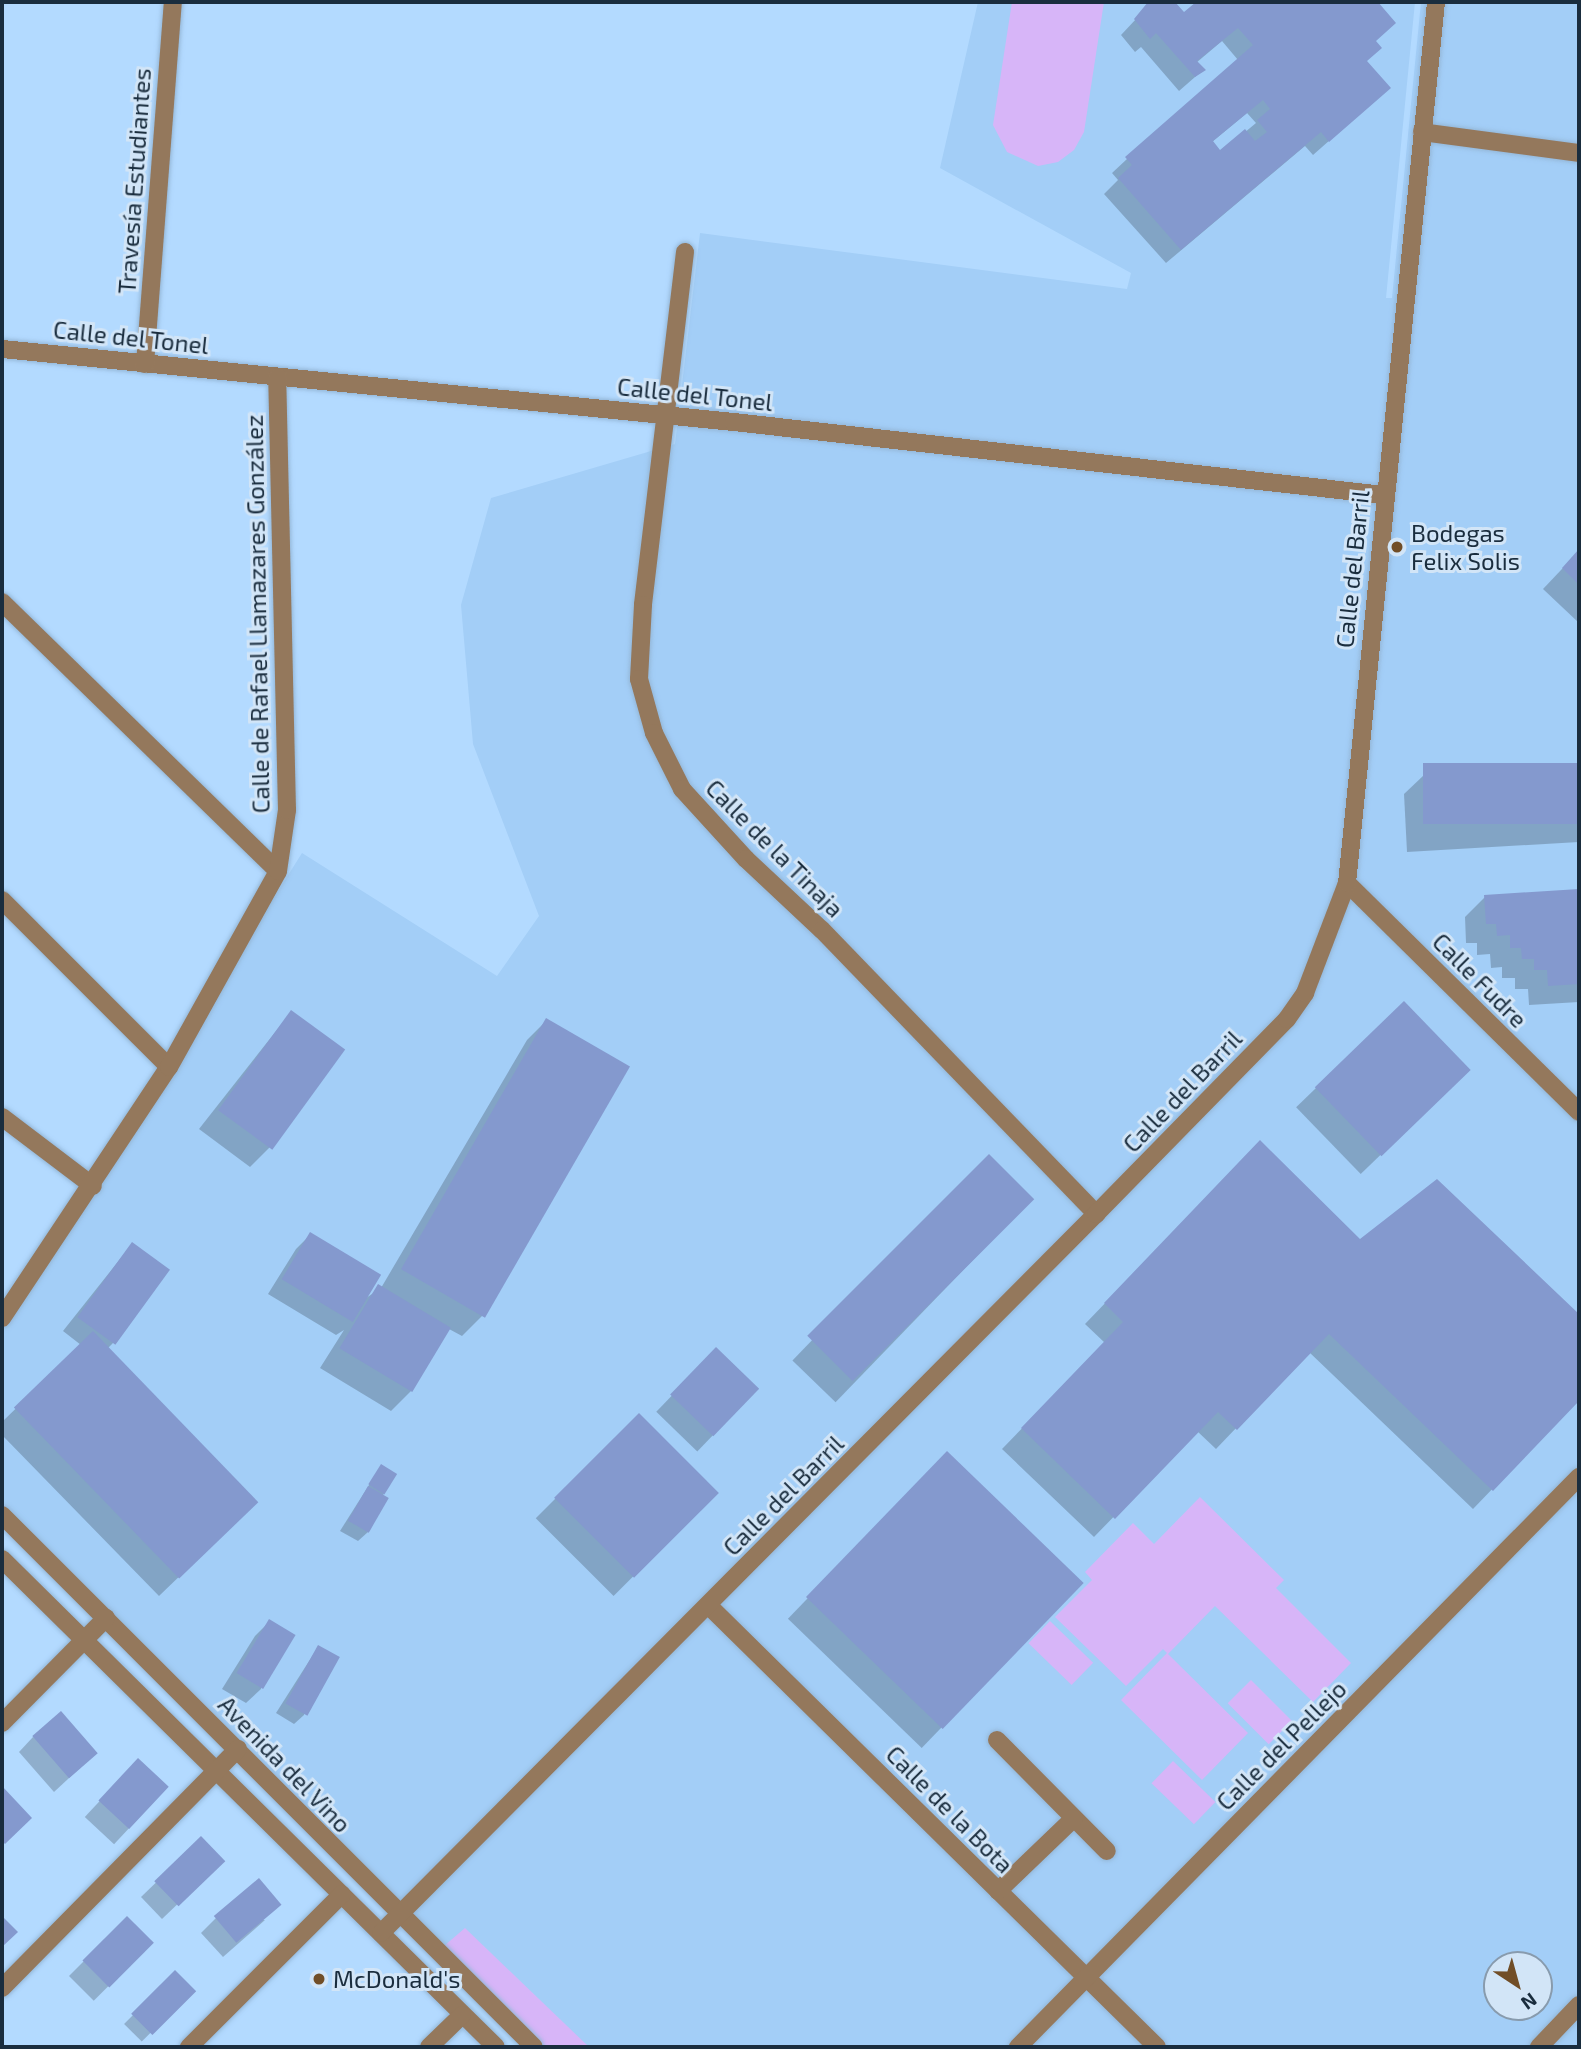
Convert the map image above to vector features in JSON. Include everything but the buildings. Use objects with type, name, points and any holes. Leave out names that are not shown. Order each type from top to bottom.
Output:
[{"type":"street","name":"Travesía Estudiantes","points":[[145,363],[173,2]]},
{"type":"street","name":"Calle del Barril","points":[[381,1933],[1287,1019],[1318,967],[1347,883],[1384,495],[1436,2]]},
{"type":"street","points":[[1422,132],[1579,153]]},
{"type":"street","name":"Calle de la Tinaja","points":[[685,252],[643,605],[639,680],[654,733],[682,789],[1096,1214]]},
{"type":"street","name":"Calle del Tonel","points":[[2,349],[664,416],[1384,495]]},
{"type":"street","name":"Calle de Rafael Llamazares González","points":[[2,1318],[93,1186],[169,1067],[278,871],[287,810],[277,377]]},
{"type":"street","points":[[2,602],[278,871]]},
{"type":"street","name":"Calle Fudre","points":[[1347,883],[1579,1112]]},
{"type":"street","points":[[2,900],[169,1067]]},
{"type":"street","points":[[2,1117],[93,1186]]},
{"type":"street","name":"Calle del Pellejo","points":[[1018,2047],[1579,1477]]},
{"type":"street","name":"Avenida del Vino","points":[[2,1515],[237,1749],[398,1916],[534,2047]]},
{"type":"street","name":"Avenida del Vino","points":[[2,1559],[82,1641],[496,2047]]},
{"type":"street","name":"Calle de la Bota","points":[[708,1605],[1157,2047]]},
{"type":"street","points":[[2,1723],[106,1618]]},
{"type":"street","points":[[997,1740],[1107,1851]]},
{"type":"street","points":[[2,1988],[237,1749]]},
{"type":"street","points":[[998,1891],[1074,1818]]},
{"type":"street","points":[[189,2047],[342,1894]]},
{"type":"street","points":[[1539,2047],[1579,2005]]},
{"type":"street","points":[[429,2047],[462,2015]]},
{"type":"shaded area","points":[[978,2],[1415,2],[1386,298],[1392,298],[1421,2],[1579,2],[1579,2047],[534,2047],[2,1515],[2,1318],[93,1186],[302,853],[497,976],[539,916],[473,744],[461,605],[491,498],[675,444],[700,233],[1127,289],[1131,273],[940,168]]},
{"type":"shaded area","points":[[1012,2],[1104,2],[1084,132],[1074,150],[1058,162],[1038,166],[1007,152],[993,125]]},
{"type":"shaded area","points":[[1200,1497],[1284,1580],[1276,1588],[1351,1663],[1313,1702],[1215,1606],[1168,1654],[1248,1733],[1202,1780],[1121,1700],[1167,1653],[1163,1649],[1126,1686],[1055,1617],[1092,1580],[1085,1572],[1133,1523],[1154,1544]]},
{"type":"shaded area","points":[[1050,1621],[1093,1663],[1072,1685],[1028,1643]]},
{"type":"shaded area","points":[[1251,1680],[1292,1721],[1269,1744],[1228,1703]]},
{"type":"shaded area","points":[[1173,1761],[1215,1802],[1194,1824],[1151,1783]]},
{"type":"shaded area","points":[[465,1928],[589,2047],[546,2047],[444,1946]]},
{"type":"place","name":"Bodegas Felix Solis","points":[[1397,547]]},
{"type":"place","name":"McDonald's","points":[[319,1979]]}]
